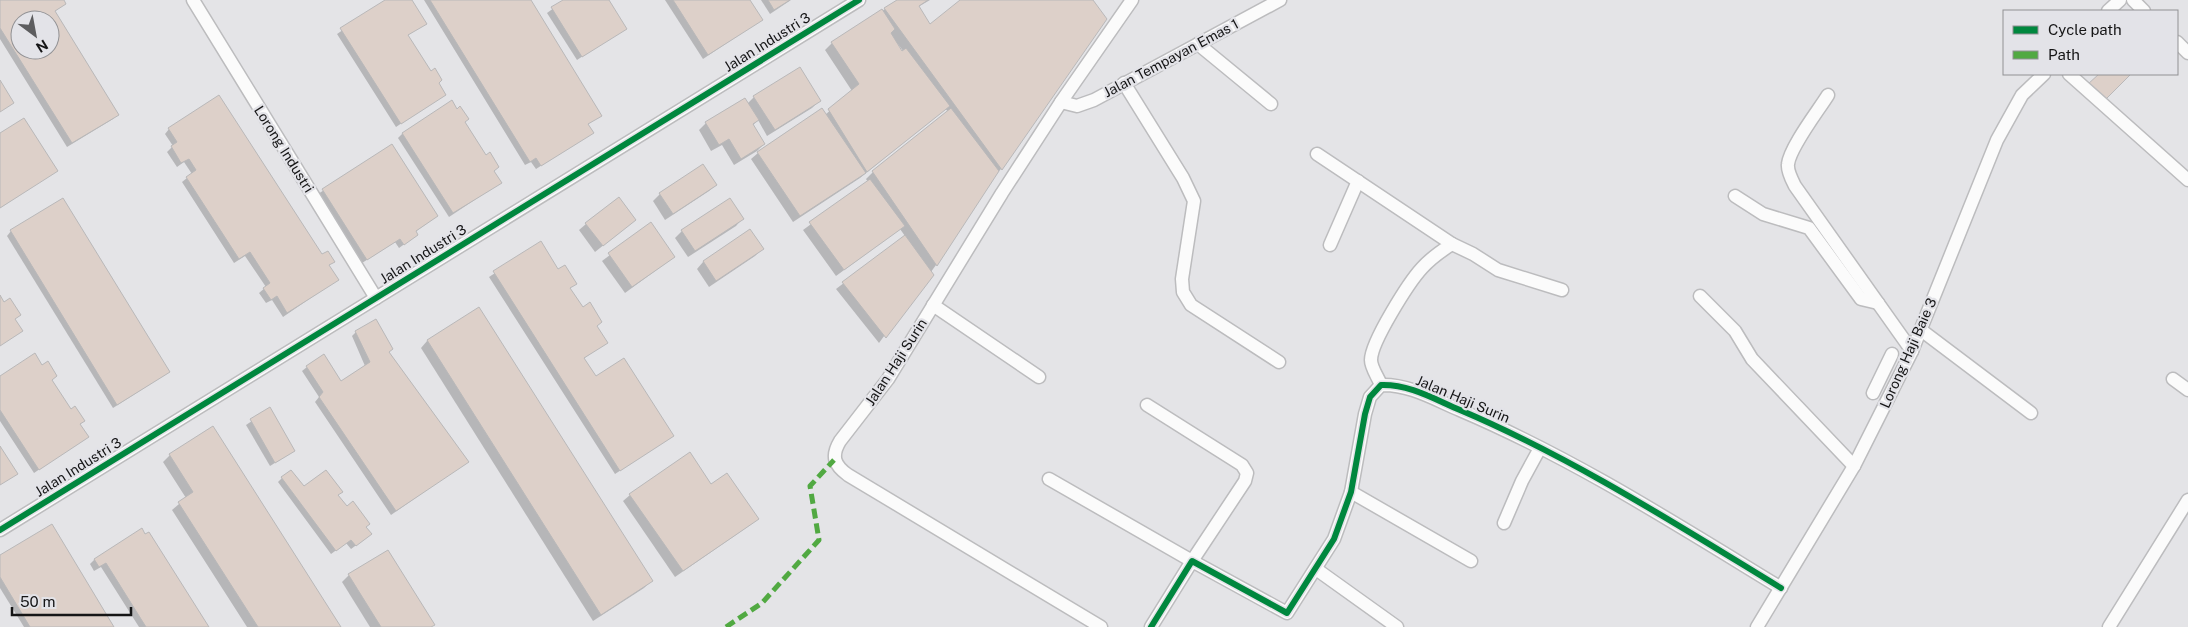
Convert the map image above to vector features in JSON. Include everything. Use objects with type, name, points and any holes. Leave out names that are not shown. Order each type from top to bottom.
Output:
[{"type":"street","name":"Lorong Industri","points":[[193,0],[376,298]]},
{"type":"street","name":"Jalan Industri 3","points":[[0,530],[859,0]]},
{"type":"street","name":"Jalan Haji Surin","points":[[1101,627],[848,476],[839,469],[834,460],[835,450],[838,445],[888,379],[1061,102],[1132,0]]},
{"type":"street","name":"Jalan Tempayan Emas 1","points":[[1061,102],[1073,106],[1081,106],[1280,0]]},
{"type":"street","points":[[2109,10],[2120,0]]},
{"type":"street","points":[[2133,0],[2143,10]]},
{"type":"street","points":[[2178,43],[2188,53]]},
{"type":"street","points":[[1198,44],[1271,104]]},
{"type":"street","name":"Lorong Haji Baie 3","points":[[1757,627],[1854,466],[1897,383],[1921,330],[1997,140],[2022,95],[2043,75]]},
{"type":"street","points":[[2070,75],[2188,180]]},
{"type":"street","points":[[1124,84],[1183,178],[1194,201],[1183,266],[1183,292],[1191,305],[1279,362]]},
{"type":"street","points":[[1828,95],[1791,154],[1787,165],[1795,186],[1912,351]]},
{"type":"street","points":[[1317,154],[1452,244],[1473,254],[1498,270],[1562,290]]},
{"type":"street","points":[[1330,245],[1358,181]]},
{"type":"street","points":[[1735,196],[1763,214],[1809,228],[1861,299],[1878,303]]},
{"type":"street","points":[[1049,479],[1192,562],[1287,613],[1334,539],[1351,492],[1365,414],[1370,397],[1381,385],[1371,359],[1373,352],[1410,282],[1436,254],[1452,244]]},
{"type":"street","points":[[1700,296],[1735,331],[1752,359],[1854,466]]},
{"type":"street","points":[[933,305],[1039,377]]},
{"type":"street","points":[[1921,330],[2031,412]]},
{"type":"street","points":[[1873,393],[1892,354]]},
{"type":"street","points":[[1883,373],[1897,383]]},
{"type":"street","points":[[2173,379],[2188,390]]},
{"type":"street","name":"Jalan Haji Surin","points":[[1381,385],[1395,384],[1410,389],[1494,425],[1593,474],[1780,588]]},
{"type":"street","points":[[1147,405],[1242,465],[1247,473],[1245,481],[1151,627]]},
{"type":"street","points":[[1504,523],[1522,482],[1540,448]]},
{"type":"street","points":[[1351,492],[1471,561]]},
{"type":"street","points":[[2109,627],[2188,500]]},
{"type":"street","points":[[1316,569],[1397,627]]},
{"type":"building","points":[[0,0],[64,0],[66,4],[57,10],[10,10],[10,44],[0,28]]},
{"type":"building","points":[[385,0],[412,0],[427,24],[408,35],[431,71],[435,68],[442,80],[439,83],[446,95],[401,124],[340,28]]},
{"type":"building","points":[[430,0],[531,0],[602,116],[588,124],[594,133],[541,166],[536,158],[530,162]]},
{"type":"building","points":[[563,0],[609,0],[627,29],[582,57],[551,7]]},
{"type":"building","points":[[673,0],[750,0],[763,20],[708,55]]},
{"type":"building","points":[[768,0],[790,0],[774,10]]},
{"type":"building","points":[[897,0],[928,0],[919,6],[930,24],[960,0],[1093,0],[1107,19],[1002,170],[884,8]]},
{"type":"building","points":[[882,9],[895,29],[891,33],[902,51],[906,48],[950,106],[867,172],[828,109],[859,84],[831,42]]},
{"type":"building","points":[[60,19],[119,115],[72,143],[20,60],[60,60]]},
{"type":"building","points":[[800,67],[821,101],[775,130],[753,96]]},
{"type":"building","points":[[2098,75],[2130,75],[2104,101],[2088,84]]},
{"type":"building","points":[[0,80],[14,103],[0,112]]},
{"type":"building","points":[[219,95],[322,254],[328,251],[335,262],[329,265],[339,280],[287,313],[277,296],[271,300],[263,288],[270,283],[250,252],[239,259],[186,177],[196,170],[189,159],[181,163],[171,146],[177,142],[168,128]]},
{"type":"building","points":[[745,98],[759,120],[753,124],[765,144],[741,159],[729,139],[719,145],[705,122]]},
{"type":"building","points":[[452,100],[457,109],[460,106],[469,119],[465,122],[486,155],[490,152],[499,167],[494,171],[502,183],[453,213],[402,133]]},
{"type":"building","points":[[822,108],[866,173],[800,216],[757,152]]},
{"type":"building","points":[[951,108],[999,171],[937,266],[872,171]]},
{"type":"building","points":[[24,118],[58,171],[0,208],[0,133]]},
{"type":"building","points":[[392,144],[438,216],[416,231],[418,235],[404,245],[400,239],[367,260],[322,189]]},
{"type":"building","points":[[703,164],[717,185],[673,214],[659,193]]},
{"type":"building","points":[[870,179],[905,226],[844,270],[809,222]]},
{"type":"building","points":[[619,197],[636,220],[603,246],[585,223]]},
{"type":"building","points":[[63,198],[170,372],[117,405],[10,230]]},
{"type":"building","points":[[730,198],[744,219],[695,251],[681,230]]},
{"type":"building","points":[[651,222],[675,257],[632,287],[608,253]]},
{"type":"building","points":[[750,229],[764,249],[716,281],[703,261]]},
{"type":"building","points":[[905,235],[934,275],[886,338],[842,282]]},
{"type":"building","points":[[541,241],[558,269],[565,265],[577,284],[570,288],[583,307],[590,302],[602,322],[597,326],[608,343],[584,358],[596,376],[624,358],[674,436],[620,471],[493,271]]},
{"type":"building","points":[[0,295],[4,302],[10,298],[21,315],[15,319],[23,331],[0,346]]},
{"type":"building","points":[[479,307],[653,581],[601,615],[427,340]]},
{"type":"building","points":[[376,319],[393,349],[389,352],[469,462],[396,511],[319,397],[323,392],[306,366],[324,354],[341,381],[370,362],[355,331]]},
{"type":"building","points":[[35,353],[42,365],[48,361],[57,376],[52,380],[71,409],[75,406],[85,421],[80,424],[89,437],[39,470],[0,410],[0,376]]},
{"type":"building","points":[[270,407],[295,451],[275,463],[250,419]]},
{"type":"building","points":[[213,426],[341,627],[258,627],[178,502],[193,492],[169,454]]},
{"type":"building","points":[[0,446],[18,474],[0,485]]},
{"type":"building","points":[[690,452],[711,484],[727,473],[759,519],[683,571],[629,494]]},
{"type":"building","points":[[291,470],[304,486],[326,470],[343,492],[338,495],[347,506],[353,501],[370,524],[366,527],[372,534],[356,546],[351,540],[336,551],[281,477]]},
{"type":"building","points":[[52,524],[114,627],[30,627],[0,577],[0,555]]},
{"type":"building","points":[[142,528],[145,534],[149,532],[209,627],[146,627],[106,563],[99,567],[94,559]]},
{"type":"building","points":[[388,550],[435,625],[431,627],[381,627],[348,574]]},
{"type":"marked path","points":[[726,627],[762,603],[819,540],[810,486],[834,460]]},
{"type":"cycle path","points":[[0,530],[859,0]]},
{"type":"cycle path","points":[[1151,627],[1192,561],[1287,613],[1334,539],[1351,492],[1365,414],[1370,397],[1381,385],[1402,387],[1421,393],[1543,449],[1624,493],[1781,588]]}]
